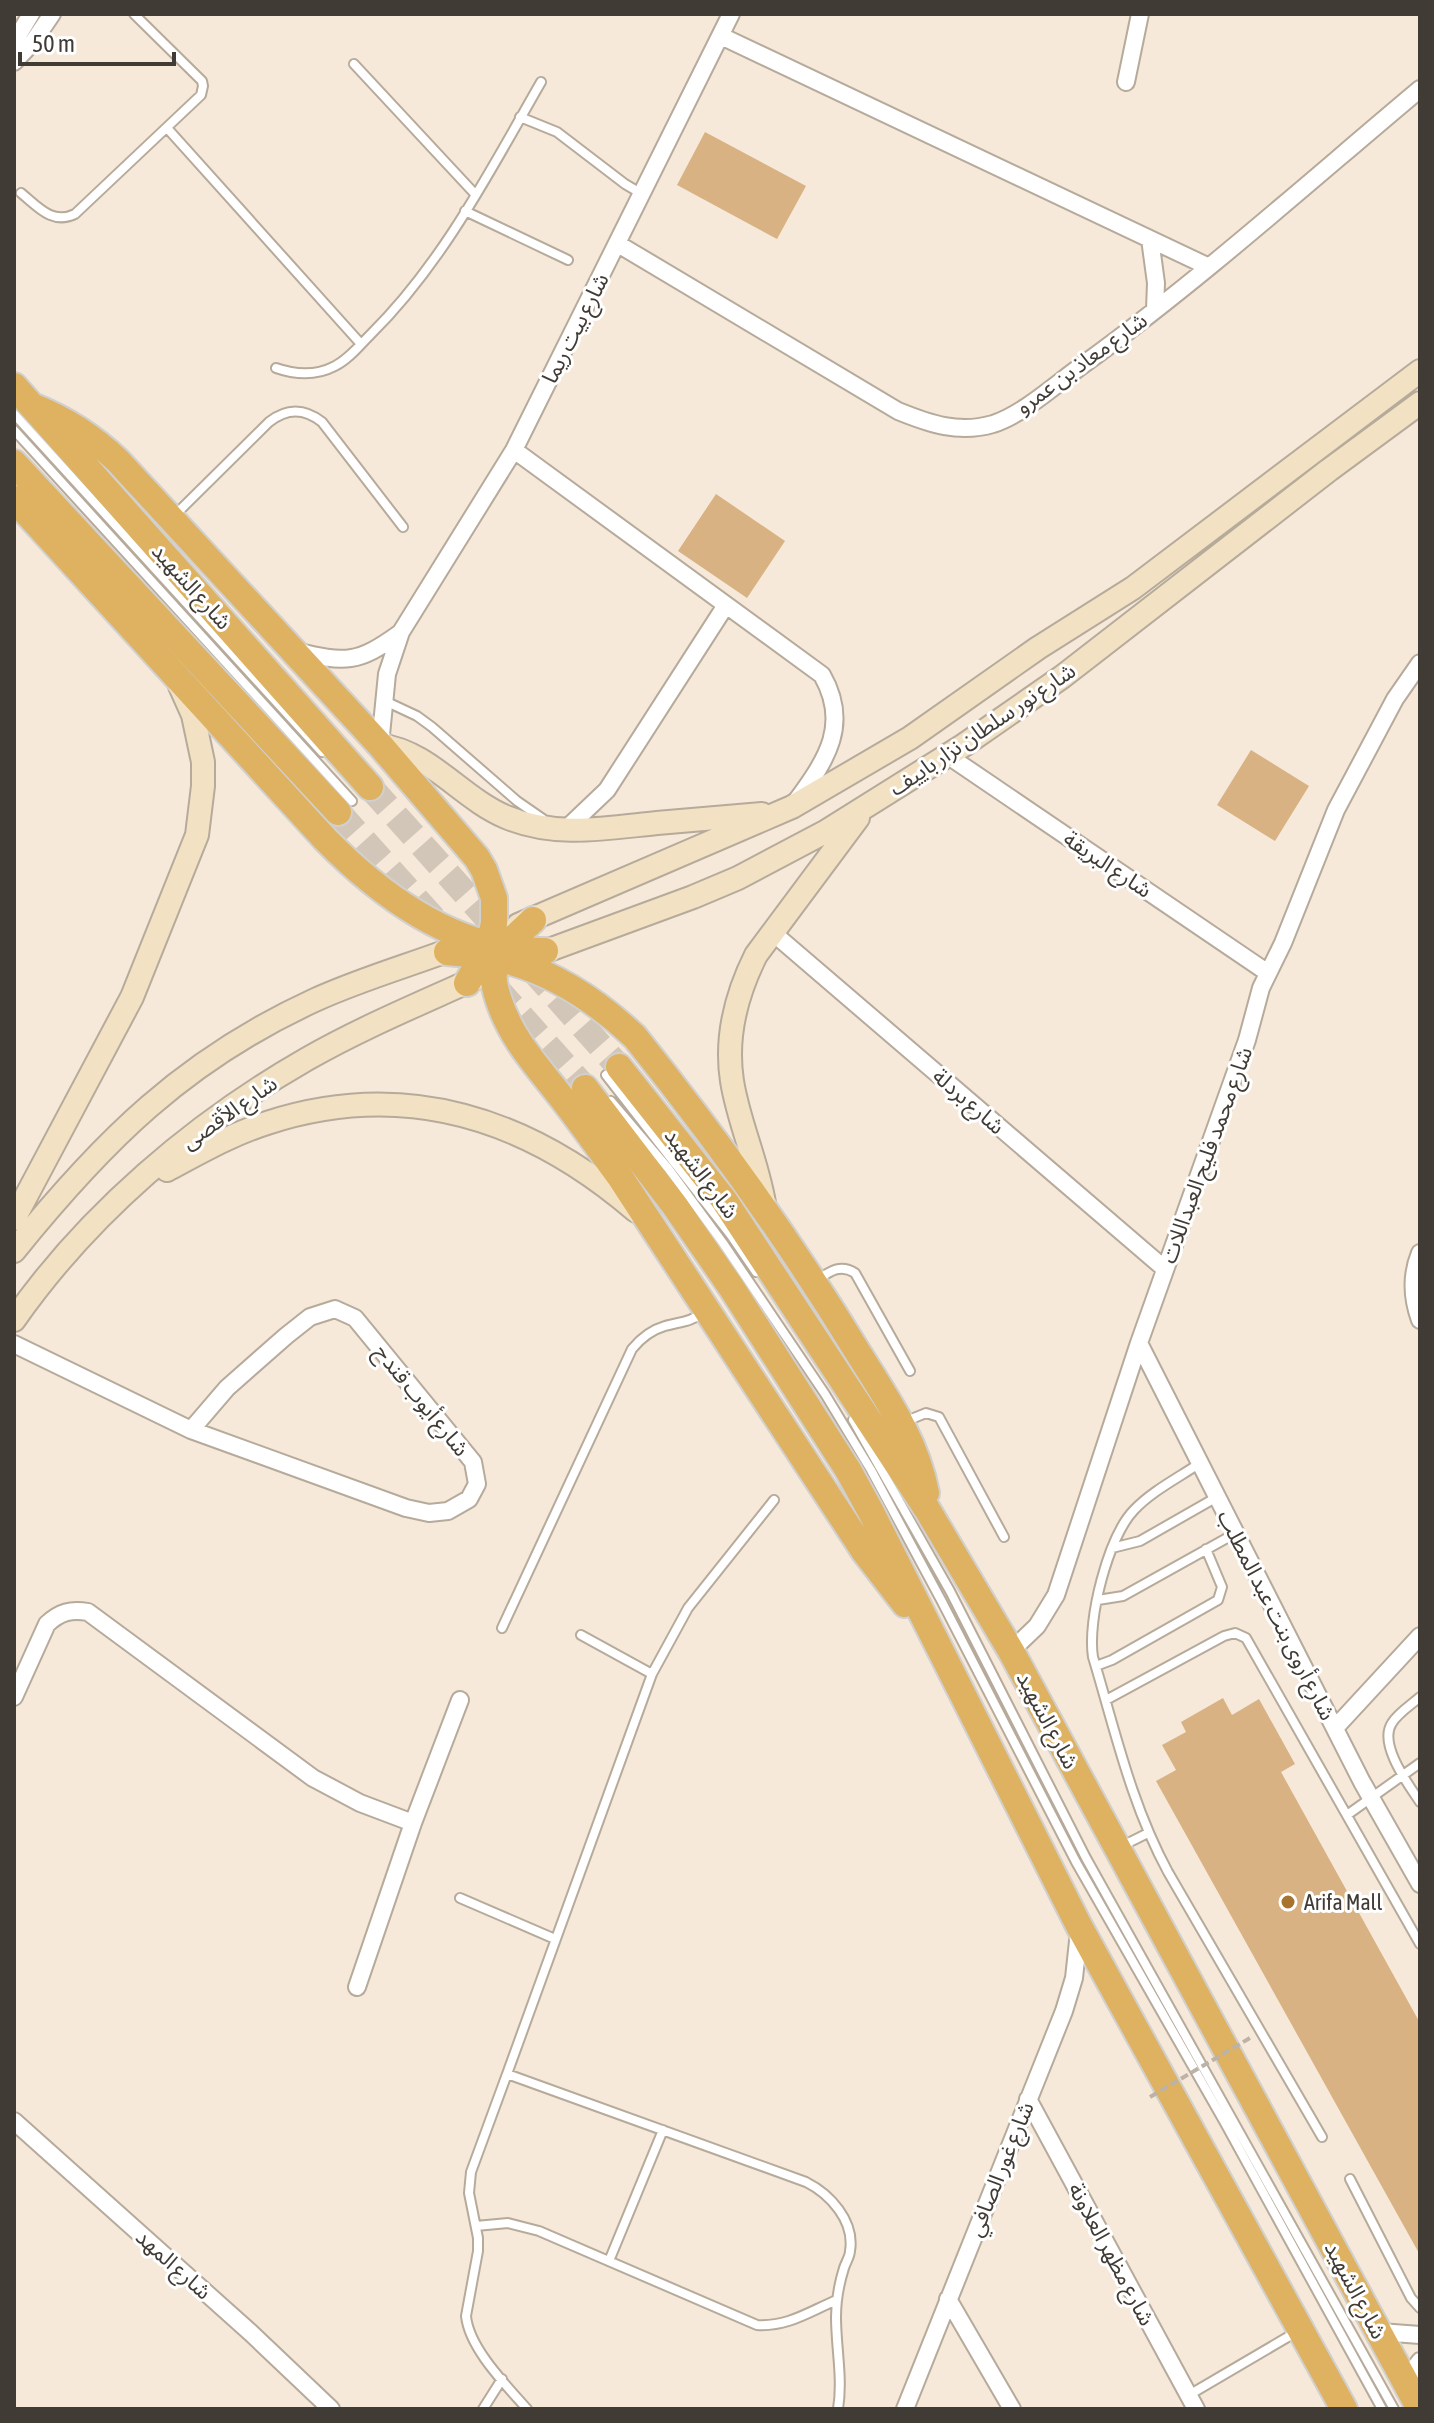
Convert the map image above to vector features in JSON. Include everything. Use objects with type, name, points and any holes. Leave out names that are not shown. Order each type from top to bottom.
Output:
[{"type":"highway","name":"شارع الشهيد","points":[[14,386],[23,410],[353,800]]},
{"type":"highway","points":[[23,410],[69,423],[103,447],[380,745],[477,858],[494,898],[496,992],[513,1035],[590,1135],[864,1551],[936,1640]]},
{"type":"highway","name":"شارع الشهيد","points":[[14,463],[353,800]]},
{"type":"highway","points":[[14,499],[355,868],[409,908],[588,997],[635,1037],[765,1210],[814,1282],[901,1423],[916,1456],[927,1509]]},
{"type":"highway","points":[[467,983],[494,952],[533,920]]},
{"type":"highway","points":[[447,952],[545,951]]},
{"type":"highway","name":"شارع الشهيد","points":[[604,1081],[688,1152],[733,1213],[927,1509],[1011,1651],[1380,2332],[1413,2371],[1413,2407]]},
{"type":"highway","name":"شارع الشهيد","points":[[604,1081],[703,1246],[835,1450],[871,1512],[1079,1926],[1344,2409]]},
{"type":"main road","name":"شارع نور سلطان نزار باييف","points":[[533,920],[785,810],[910,738],[1038,648],[1133,588],[1420,371]]},
{"type":"main road","name":"شارع نور سلطان نزار باييف","points":[[545,951],[738,878],[825,832],[1062,677],[1420,403]]},
{"type":"main road","points":[[14,1219],[132,997],[197,835],[203,762],[193,715],[172,671]]},
{"type":"main road","points":[[380,745],[394,747],[420,758],[490,810],[529,825],[565,831],[785,810]]},
{"type":"main road","points":[[765,1210],[757,1167],[732,1082],[730,1055],[733,1016],[744,978],[756,955],[866,806]]},
{"type":"main road","points":[[14,1251],[51,1205],[143,1109],[226,1047],[270,1021],[317,999],[447,952]]},
{"type":"main road","name":"شارع الأقصى","points":[[14,1320],[43,1278],[92,1224],[174,1151],[261,1087],[354,1034],[467,983]]},
{"type":"main road","points":[[134,1187],[224,1140],[266,1123],[311,1111],[348,1106],[422,1107],[494,1124],[556,1152],[605,1185],[648,1221]]},
{"type":"street","points":[[14,49],[31,14]]},
{"type":"street","points":[[14,62],[33,42],[52,14]]},
{"type":"street","name":"شارع بيت ريما","points":[[380,745],[390,660],[401,632],[514,450],[731,14]]},
{"type":"street","points":[[1126,82],[1140,14]]},
{"type":"street","points":[[721,36],[1209,267]]},
{"type":"street","name":"شارع معاذ بن عمرو","points":[[618,244],[898,411],[939,427],[978,428],[997,423],[1021,410],[1155,309],[1420,89]]},
{"type":"street","points":[[1150,239],[1156,283],[1155,309]]},
{"type":"street","points":[[514,450],[822,675],[829,689],[835,720],[830,748],[817,773],[785,810]]},
{"type":"street","points":[[565,831],[607,790],[726,605]]},
{"type":"street","name":"شارع بيت ريما","points":[[290,649],[330,659],[353,658],[375,651],[401,632]]},
{"type":"street","name":"شارع محمد فليح العبداللات","points":[[1011,1651],[1037,1626],[1056,1595],[1139,1343],[1268,973],[1336,810],[1395,699],[1420,663]]},
{"type":"street","name":"شارع البريقة","points":[[947,755],[1268,973]]},
{"type":"street","name":"شارع بردلة","points":[[772,932],[1165,1269]]},
{"type":"street","points":[[1420,1253],[1413,1279],[1420,1320]]},
{"type":"street","name":"شارع أيوب قندح","points":[[14,1344],[191,1430],[406,1508],[429,1513],[448,1511],[469,1499],[477,1484],[473,1462],[355,1318],[335,1309],[310,1317],[286,1336],[227,1388],[191,1430]]},
{"type":"street","name":"شارع أروى بنت عبد المطلب","points":[[1139,1343],[1371,1798],[1418,1876]]},
{"type":"street","points":[[14,1697],[47,1624],[66,1611],[88,1612],[313,1778],[360,1803],[413,1823]]},
{"type":"street","points":[[1335,1728],[1420,1636]]},
{"type":"street","points":[[357,1987],[413,1823],[460,1700]]},
{"type":"street","name":"شارع غور الصافي","points":[[905,2409],[1069,1994],[1077,1961],[1079,1926]]},
{"type":"street","name":"شارع مظهر العلاونة","points":[[1028,2099],[1192,2402]]},
{"type":"street","name":"شارع المهد","points":[[14,2121],[251,2333],[331,2409]]},
{"type":"street","points":[[948,2299],[1012,2409]]},
{"type":"street","points":[[1380,2332],[1420,2335]]},
{"type":"lane","points":[[21,193],[54,218],[75,214],[201,95],[203,86],[198,77],[134,14]]},
{"type":"lane","points":[[354,64],[475,194]]},
{"type":"lane","points":[[276,368],[299,374],[323,371],[344,361],[361,344],[418,280],[465,211],[541,82]]},
{"type":"lane","points":[[520,117],[557,132],[642,194]]},
{"type":"lane","points":[[167,128],[361,344]]},
{"type":"lane","points":[[465,211],[568,260]]},
{"type":"lane","points":[[23,410],[329,760]]},
{"type":"lane","points":[[171,518],[269,422],[286,412],[295,411],[305,412],[322,422],[403,527]]},
{"type":"lane","points":[[14,430],[353,800]]},
{"type":"lane","points":[[384,701],[425,722],[517,801],[565,831]]},
{"type":"lane","points":[[604,1081],[730,1234],[760,1278]]},
{"type":"lane","points":[[604,1081],[723,1243],[816,1381],[871,1470],[1076,1862],[1225,2123],[1382,2409]]},
{"type":"lane","points":[[814,1282],[839,1269],[855,1273],[910,1371]]},
{"type":"lane","points":[[502,1628],[632,1349],[639,1340],[658,1328],[694,1319],[706,1309]]},
{"type":"lane","points":[[847,1410],[919,1533],[1086,1858],[1413,2407]]},
{"type":"lane","points":[[901,1423],[926,1413],[939,1417],[1004,1537]]},
{"type":"lane","points":[[1200,1463],[1143,1502],[1132,1512],[1117,1535],[1098,1600],[1091,1638],[1096,1666],[1132,1792],[1148,1833],[1322,2137]]},
{"type":"lane","points":[[1112,1548],[1140,1541],[1217,1497]]},
{"type":"lane","points":[[527,2409],[476,2345],[467,2326],[467,2305],[478,2251],[469,2193],[471,2172],[652,1674],[688,1608],[774,1500]]},
{"type":"lane","points":[[1098,1600],[1123,1596],[1236,1533]]},
{"type":"lane","points":[[1096,1666],[1218,1600],[1222,1587],[1206,1549]]},
{"type":"lane","points":[[581,1635],[652,1674]]},
{"type":"lane","points":[[1106,1700],[1224,1636],[1241,1635],[1250,1643],[1420,1944]]},
{"type":"lane","points":[[1420,1697],[1396,1717],[1389,1729],[1388,1742],[1402,1776],[1420,1802]]},
{"type":"lane","points":[[1347,1815],[1420,1763]]},
{"type":"lane","points":[[1118,1848],[1148,1833]]},
{"type":"lane","points":[[460,1898],[555,1939]]},
{"type":"lane","points":[[507,2074],[806,2182],[827,2195],[842,2215],[850,2239],[850,2251],[837,2300],[841,2380],[838,2409]]},
{"type":"lane","points":[[609,2261],[663,2130]]},
{"type":"lane","points":[[1350,2179],[1411,2298],[1420,2308]]},
{"type":"lane","points":[[476,2226],[500,2223],[523,2226],[757,2325],[792,2322],[837,2300]]},
{"type":"lane","points":[[1192,2402],[1299,2330]]},
{"type":"lane","points":[[483,2409],[502,2379]]},
{"type":"path","points":[[1150,2097],[1250,2038]]},
{"type":"building","points":[[705,132],[806,186],[777,239],[677,185]]},
{"type":"building","points":[[716,494],[785,541],[747,598],[678,551]]},
{"type":"building","points":[[1251,750],[1309,786],[1275,841],[1217,805]]},
{"type":"building","name":"Arifa Mall","points":[[1223,1698],[1232,1715],[1259,1699],[1295,1764],[1281,1772],[1420,2023],[1420,2255],[1156,1781],[1176,1770],[1162,1745],[1186,1732],[1181,1722]]},
{"type":"tunnel","points":[[370,787],[505,938]]},
{"type":"tunnel","points":[[338,812],[434,919]]},
{"type":"tunnel","points":[[531,968],[619,1067]]},
{"type":"tunnel","points":[[495,987],[585,1088]]},
{"type":"place","name":"Arifa Mall","points":[[1288,1902]]}]
